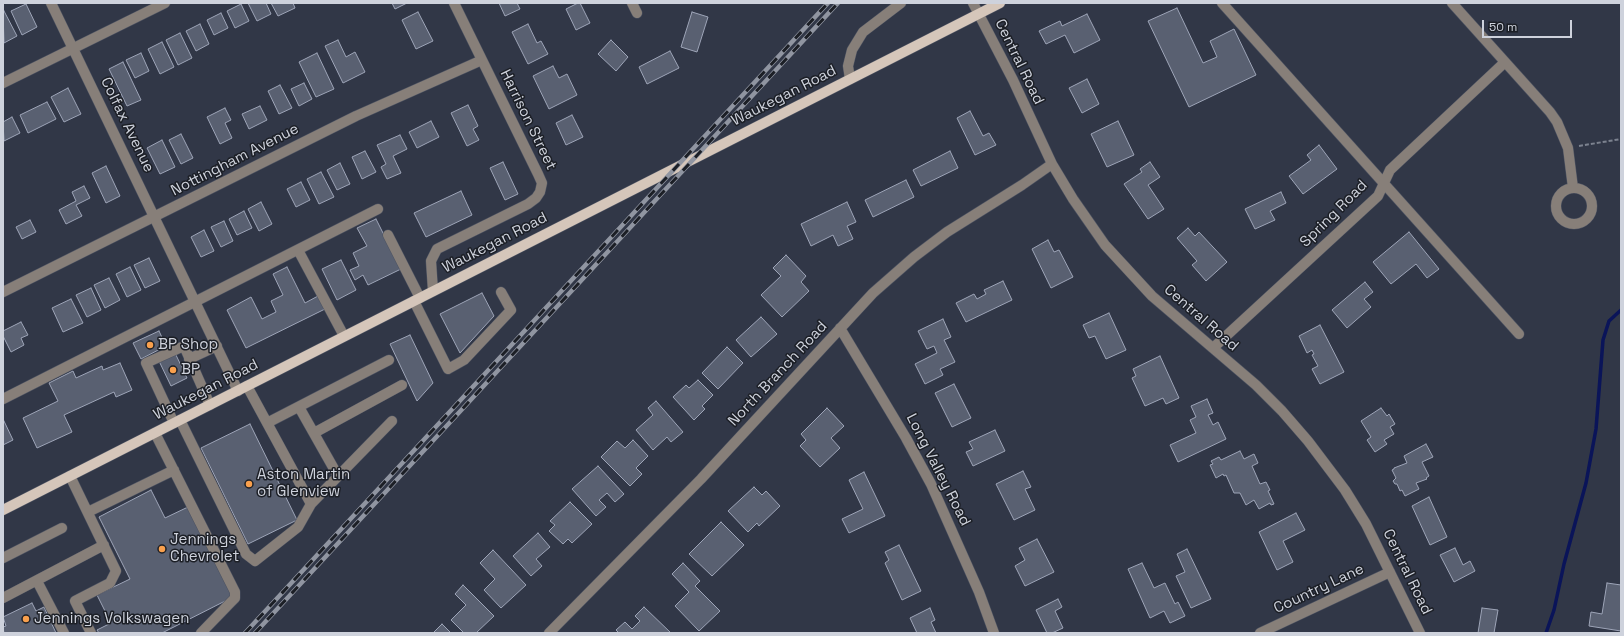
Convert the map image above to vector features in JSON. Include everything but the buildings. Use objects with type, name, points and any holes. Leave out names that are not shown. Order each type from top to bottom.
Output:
[{"type":"main road","name":"Waukegan Road","points":[[3,510],[1000,3]]},
{"type":"street","name":"Colfax Avenue","points":[[51,3],[217,346],[267,423],[311,504]]},
{"type":"street","points":[[3,83],[165,3]]},
{"type":"street","name":"Harrison Street","points":[[433,291],[431,261],[437,249],[528,204],[536,198],[540,192],[542,183],[454,3]]},
{"type":"street","points":[[632,3],[637,14]]},
{"type":"street","name":"Central Road","points":[[973,3],[1013,80],[1052,164],[1105,245],[1152,296],[1256,385],[1282,411],[1329,467],[1366,524],[1420,633]]},
{"type":"street","points":[[1222,3],[1302,94],[1519,334]]},
{"type":"street","points":[[1452,3],[1504,63],[1550,112],[1560,127],[1568,148],[1573,188]]},
{"type":"street","points":[[850,79],[848,66],[852,50],[863,32],[898,4]]},
{"type":"street","name":"Nottingham Avenue","points":[[3,292],[356,116],[482,60]]},
{"type":"street","name":"Spring Road","points":[[1213,348],[1378,196],[1390,170],[1504,63]]},
{"type":"street","name":"North Branch Road","points":[[549,633],[701,479],[873,292],[914,257],[947,232],[1022,185],[1052,164]]},
{"type":"street","points":[[3,399],[378,209]]},
{"type":"street","points":[[388,235],[448,369],[464,360],[511,310],[501,292]]},
{"type":"street","points":[[298,250],[344,336]]},
{"type":"street","name":"Long Valley Road","points":[[840,328],[906,438],[931,484],[973,579],[994,633]]},
{"type":"street","points":[[210,405],[184,346],[146,363],[246,554],[255,561],[298,527],[311,504],[392,421]]},
{"type":"street","points":[[189,359],[217,346]]},
{"type":"street","points":[[267,423],[388,360]]},
{"type":"street","points":[[314,433],[402,386]]},
{"type":"street","points":[[299,406],[338,476]]},
{"type":"street","points":[[155,433],[235,592],[234,598],[231,602],[200,633]]},
{"type":"street","points":[[88,512],[174,470]]},
{"type":"street","points":[[70,476],[116,571],[110,583],[75,601],[91,633]]},
{"type":"street","points":[[3,558],[62,528]]},
{"type":"street","points":[[3,598],[104,545]]},
{"type":"street","name":"Country Lane","points":[[1260,633],[1390,572]]},
{"type":"street","points":[[37,581],[64,633]]},
{"type":"path","points":[[1568,148],[1621,139]]},
{"type":"waterway","points":[[1546,633],[1554,610],[1564,564],[1586,483],[1596,429],[1603,340],[1609,321],[1621,310]]},
{"type":"railway","points":[[245,633],[828,3]]},
{"type":"railway","points":[[255,633],[838,3]]},
{"type":"place","name":"BP Shop","points":[[150,345]]},
{"type":"place","name":"BP","points":[[173,370]]},
{"type":"place","name":"Aston Martin of Glenview","points":[[249,484]]},
{"type":"place","name":"Jennings Chevrolet","points":[[162,549]]},
{"type":"place","name":"Jennings Volkswagen","points":[[26,619]]}]
